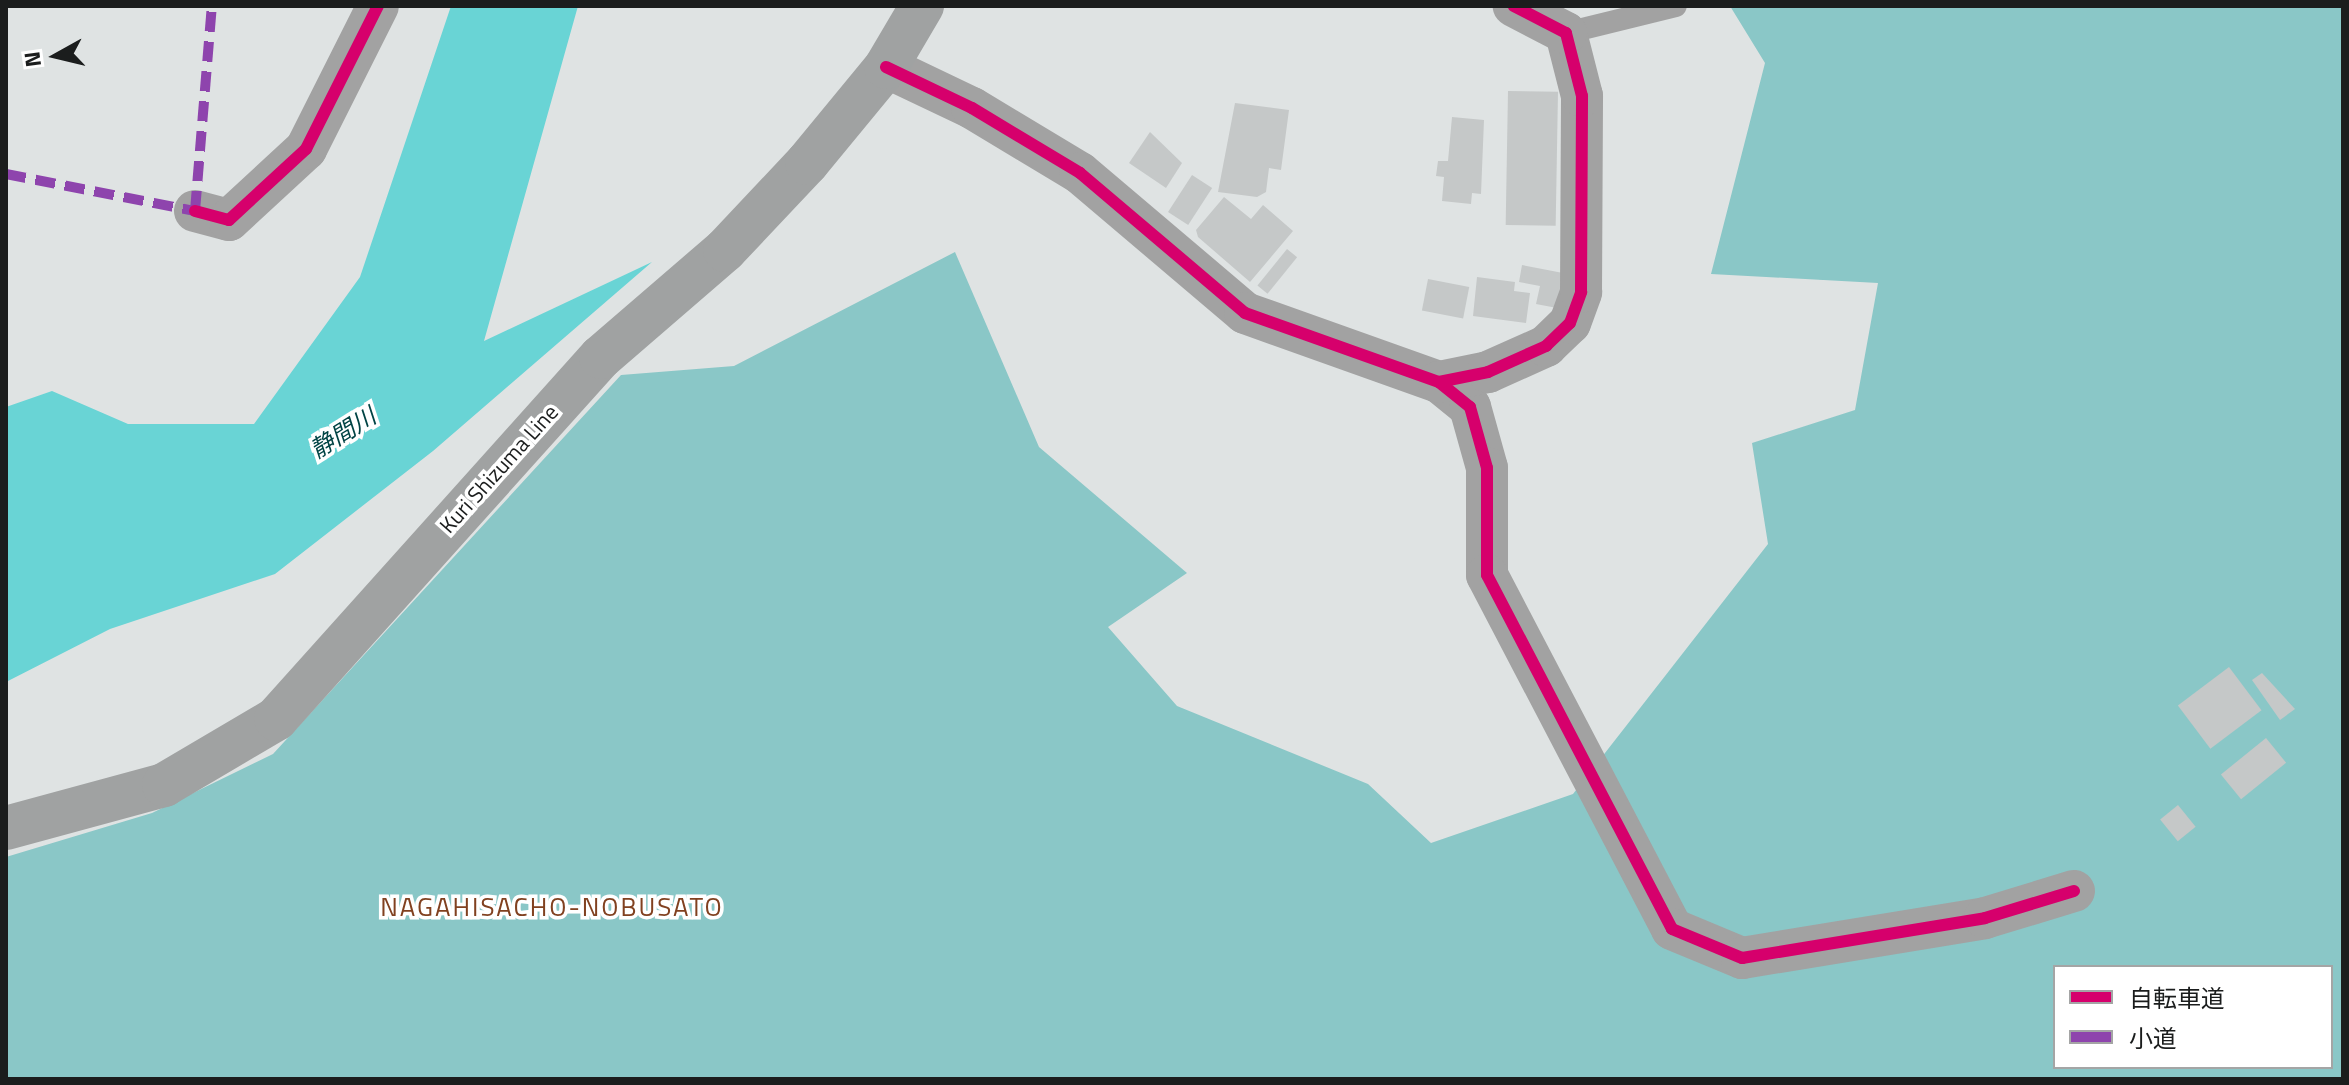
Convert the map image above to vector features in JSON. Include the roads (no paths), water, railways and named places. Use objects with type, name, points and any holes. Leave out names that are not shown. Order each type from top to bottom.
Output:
[{"type":"main road","name":"Kuri Shizuma Line","points":[[6,828],[164,785],[276,719],[601,357],[725,250],[886,67],[922,6]]},
{"type":"street","points":[[195,211],[229,220],[306,149],[378,6]]},
{"type":"street","points":[[1439,382],[1503,366],[1546,346],[1570,323],[1581,292],[1582,96],[1566,33],[1514,6]]},
{"type":"street","points":[[886,67],[972,108],[1080,173],[1245,313],[1439,382],[1470,407],[1487,468],[1487,575],[1672,929],[1742,958],[1985,918],[2074,891]]},
{"type":"lane","points":[[1566,33],[1676,6]]},
{"type":"water","name":"静間川","points":[[451,6],[578,6],[484,341],[652,262],[433,451],[275,574],[110,629],[6,682],[6,407],[52,391],[128,424],[254,424],[360,277]]},
{"type":"district","name":"NAGAHISACHO-NOBUSATO","points":[[552,907]]}]
